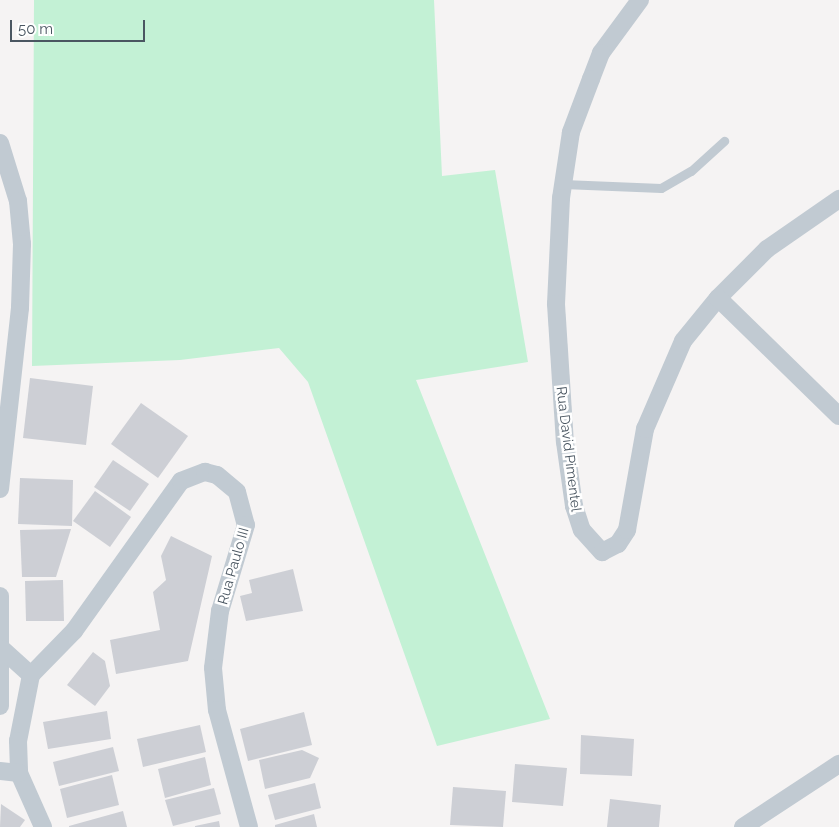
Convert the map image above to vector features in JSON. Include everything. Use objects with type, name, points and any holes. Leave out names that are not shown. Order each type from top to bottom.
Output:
[{"type":"street","name":"Rua David Pimentel","points":[[640,0],[601,53],[571,132],[563,184],[556,304],[566,442],[576,514],[582,530],[602,552],[618,544],[627,530],[637,457],[667,370],[683,341],[718,298],[767,249],[839,199]]},
{"type":"street","points":[[0,143],[18,201],[22,244],[20,308],[0,489]]},
{"type":"street","points":[[718,298],[839,416]]},
{"type":"street","name":"Rua Paulo III","points":[[31,675],[74,631],[181,481],[205,472],[217,475],[237,492],[246,525],[220,611],[213,668],[217,710],[249,827]]},
{"type":"street","points":[[0,596],[2,649],[0,706]]},
{"type":"street","points":[[2,649],[31,675],[18,741],[19,773],[43,827]]},
{"type":"street","points":[[743,827],[839,764]]},
{"type":"street","points":[[0,771],[19,773]]},
{"type":"lane","points":[[563,184],[661,188],[691,171],[724,141]]},
{"type":"green space","points":[[34,0],[434,0],[442,176],[495,170],[528,362],[416,380],[550,719],[437,746],[308,382],[279,348],[180,360],[32,366]]},
{"type":"building","points":[[30,378],[93,386],[86,445],[23,438]]},
{"type":"building","points":[[141,403],[188,436],[158,478],[111,444]]},
{"type":"building","points":[[113,460],[149,484],[130,511],[94,487]]},
{"type":"building","points":[[20,478],[73,480],[72,526],[18,524]]},
{"type":"building","points":[[95,491],[131,517],[110,547],[73,521]]},
{"type":"building","points":[[71,529],[56,577],[22,577],[20,530]]},
{"type":"building","points":[[171,536],[212,556],[188,661],[116,674],[110,640],[160,630],[153,592],[166,580],[161,556]]},
{"type":"building","points":[[293,569],[303,611],[246,621],[240,596],[252,593],[249,580]]},
{"type":"building","points":[[63,580],[64,621],[26,621],[25,581]]},
{"type":"building","points":[[93,652],[105,661],[110,686],[95,706],[67,685]]},
{"type":"building","points":[[107,711],[111,739],[48,749],[43,722]]},
{"type":"building","points":[[304,712],[312,745],[248,761],[240,729]]},
{"type":"building","points":[[200,725],[206,752],[143,767],[137,739]]},
{"type":"building","points":[[581,735],[634,739],[632,776],[580,774]]},
{"type":"building","points":[[113,747],[119,771],[59,786],[53,762]]},
{"type":"building","points":[[302,750],[319,758],[310,778],[265,789],[259,760]]},
{"type":"building","points":[[205,757],[211,785],[165,798],[158,769]]},
{"type":"building","points":[[515,764],[567,768],[563,806],[512,802]]},
{"type":"building","points":[[112,775],[119,805],[67,818],[60,789]]},
{"type":"building","points":[[315,783],[321,808],[275,820],[268,795]]},
{"type":"building","points":[[453,787],[506,791],[503,827],[450,825]]},
{"type":"building","points":[[214,788],[221,814],[173,826],[165,800]]},
{"type":"building","points":[[610,799],[661,805],[659,827],[607,827]]},
{"type":"building","points":[[1,804],[25,820],[20,827],[0,827]]},
{"type":"building","points":[[123,811],[127,827],[69,827],[69,826]]},
{"type":"building","points":[[314,814],[317,827],[275,827],[275,825]]},
{"type":"building","points":[[219,821],[220,827],[195,827],[195,826]]}]
